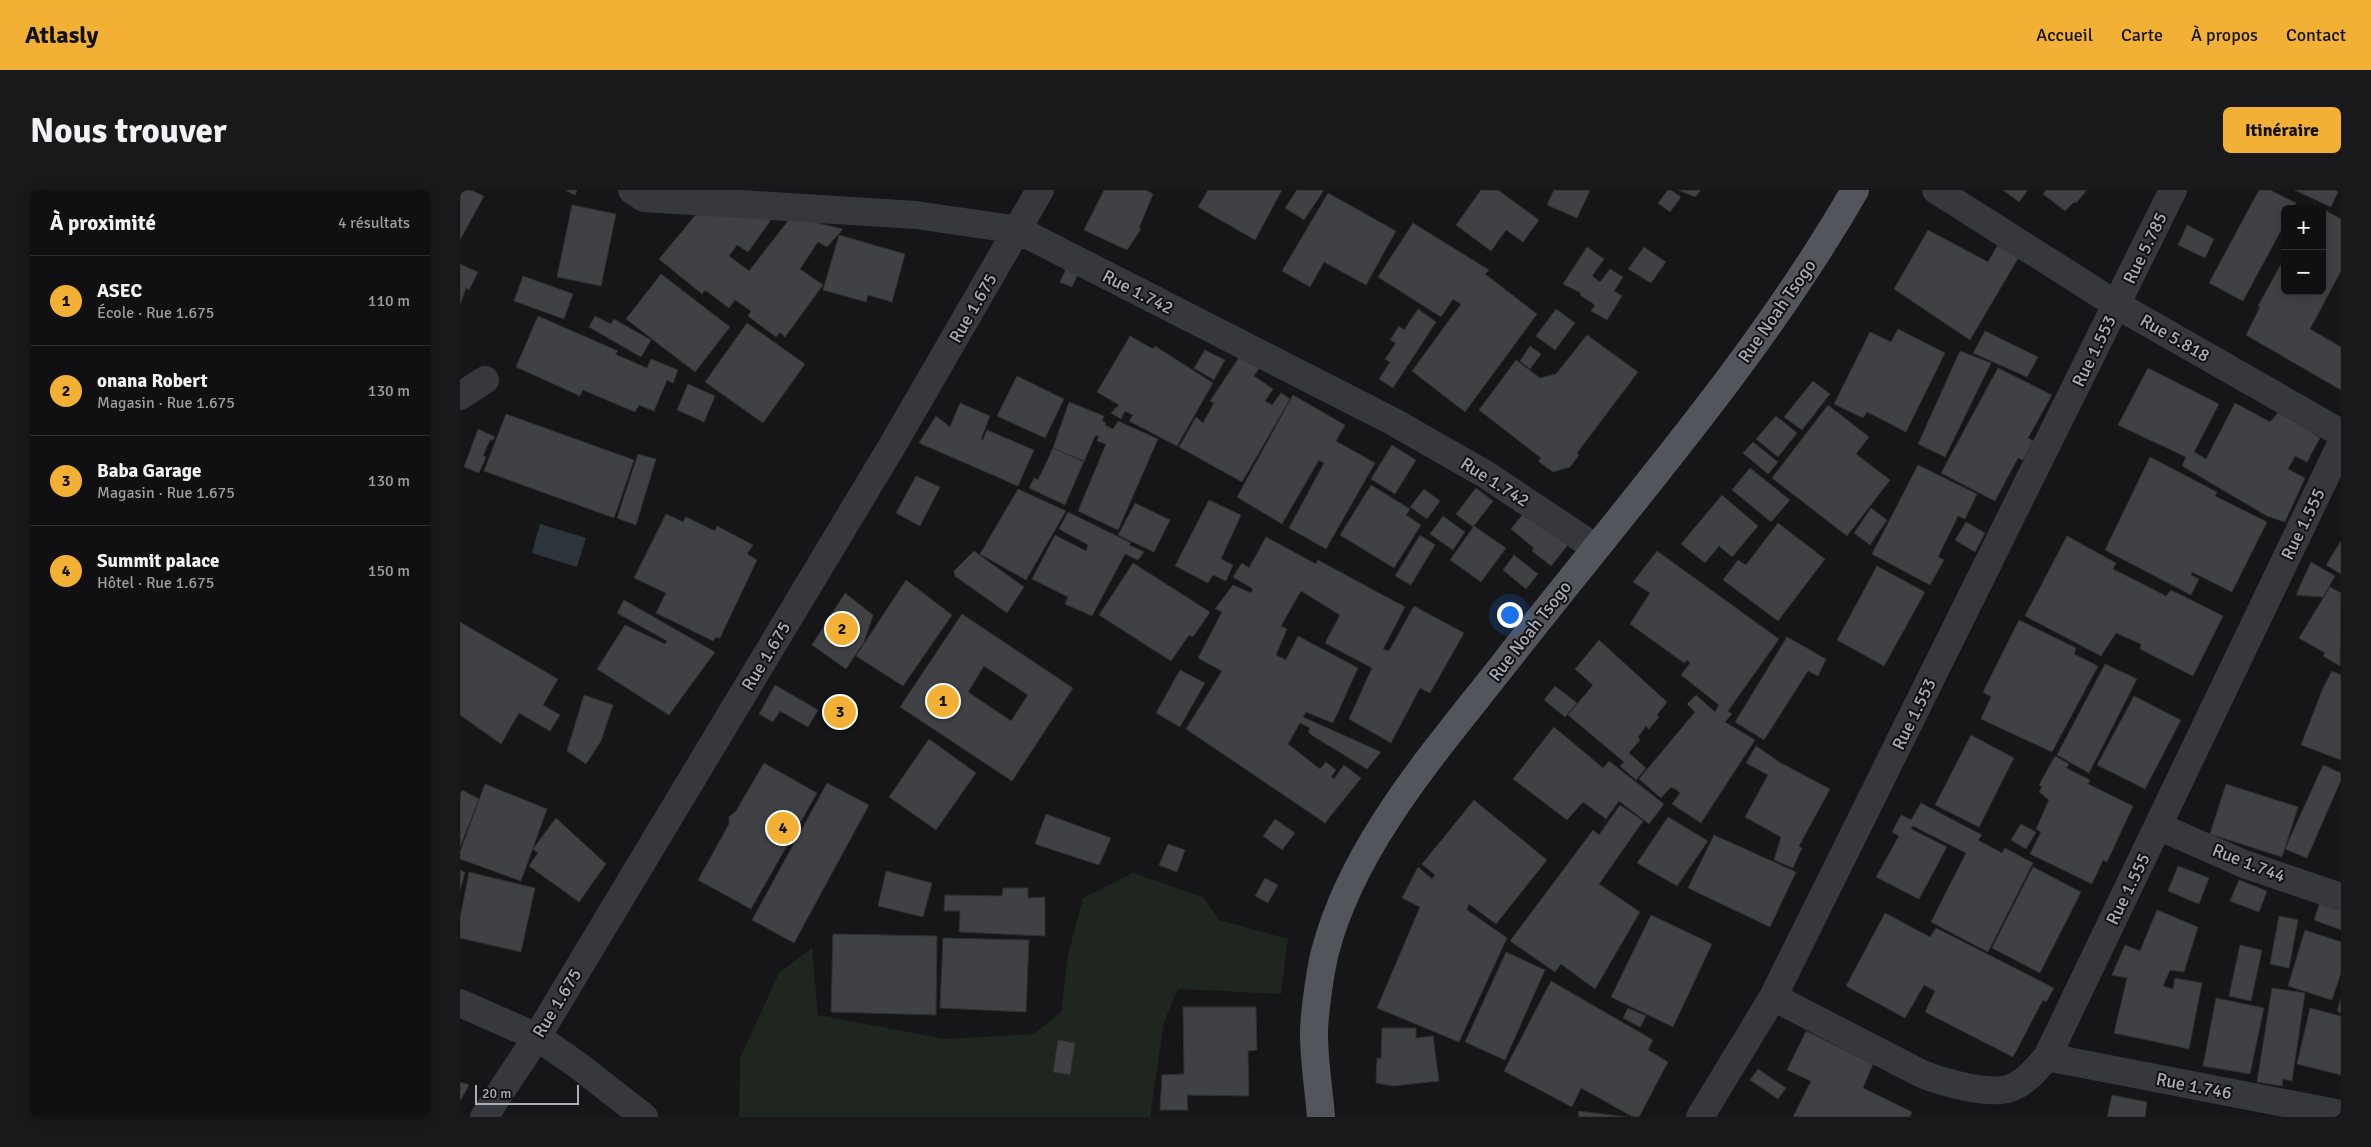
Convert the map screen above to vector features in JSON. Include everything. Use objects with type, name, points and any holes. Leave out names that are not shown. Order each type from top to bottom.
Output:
[{"type":"main road","name":"Rue Noah Tsogo","points":[[1321,1117],[1314,1033],[1325,953],[1361,859],[1393,810],[1454,728],[1731,378],[1823,245],[1855,190]]},
{"type":"street","name":"Rue 1.742","points":[[632,190],[644,198],[916,215],[1018,230],[1392,421],[1485,474],[1596,548]]},
{"type":"street","name":"Rue 1.675","points":[[484,1117],[537,1037],[895,441],[1040,190]]},
{"type":"street","name":"Rue 5.818","points":[[1936,190],[2117,305],[2341,434]]},
{"type":"street","name":"Rue 5.785","points":[[2117,305],[2173,190]]},
{"type":"street","name":"Rue 1.553","points":[[1700,1117],[1773,997],[2117,305]]},
{"type":"street","points":[[460,396],[484,380]]},
{"type":"street","name":"Rue 1.555","points":[[1773,997],[1922,1074],[1940,1080],[1996,1091],[2012,1088],[2029,1076],[2047,1057],[2341,444]]},
{"type":"street","name":"Rue 1.744","points":[[2158,826],[2244,864],[2341,897]]},
{"type":"street","points":[[460,1004],[537,1037],[579,1066],[644,1117]]},
{"type":"street","name":"Rue 1.746","points":[[2047,1057],[2341,1114]]},
{"type":"shaded area","points":[[540,524],[586,538],[577,567],[532,553]]},
{"type":"shaded area","points":[[1133,873],[1203,897],[1219,920],[1288,939],[1281,994],[1178,989],[1164,1022],[1150,1117],[739,1117],[740,1058],[779,973],[812,948],[818,1015],[944,1039],[1034,1034],[1061,1012],[1068,955],[1083,898]]},
{"type":"building","points":[[460,190],[471,190],[484,196],[460,240]]},
{"type":"building","points":[[565,190],[577,190],[575,195]]},
{"type":"building","points":[[1104,190],[1146,190],[1153,194],[1139,228],[1141,229],[1127,250],[1084,230]]},
{"type":"building","points":[[1208,190],[1282,190],[1255,240],[1198,207]]},
{"type":"building","points":[[1297,190],[1324,190],[1304,220],[1285,208]]},
{"type":"building","points":[[1481,190],[1498,190],[1539,220],[1523,242],[1506,230],[1491,251],[1456,225]]},
{"type":"building","points":[[1554,190],[1590,190],[1577,218],[1547,205]]},
{"type":"building","points":[[1668,190],[1681,197],[1670,212],[1658,203]]},
{"type":"building","points":[[1678,190],[1701,190],[1695,197]]},
{"type":"building","points":[[2003,190],[2028,190],[2019,202]]},
{"type":"building","points":[[2046,190],[2087,190],[2076,203],[2074,202],[2065,211],[2043,194]]},
{"type":"building","points":[[2259,190],[2270,190],[2296,203],[2295,205],[2281,205],[2281,230],[2243,301],[2209,283]]},
{"type":"building","points":[[2294,190],[2339,190],[2331,207]]},
{"type":"building","points":[[1328,193],[1396,231],[1366,285],[1324,262],[1310,287],[1282,271]]},
{"type":"building","points":[[572,205],[616,214],[601,286],[557,277]]},
{"type":"building","points":[[699,211],[761,213],[771,220],[748,252],[737,245],[729,256],[749,271],[791,217],[843,229],[827,247],[818,242],[800,269],[823,285],[785,337],[780,332],[776,337],[748,316],[751,311],[735,300],[729,308],[705,290],[702,294],[659,259]]},
{"type":"building","points":[[2326,211],[2341,219],[2341,271],[2310,329],[2341,347],[2341,390],[2246,335],[2260,307],[2258,306],[2281,264],[2281,295],[2326,295]]},
{"type":"building","points":[[1413,223],[1489,270],[1485,274],[1537,314],[1465,412],[1412,371],[1461,304],[1453,299],[1441,317],[1378,277]]},
{"type":"building","points":[[2187,225],[2214,239],[2205,258],[2178,245]]},
{"type":"building","points":[[1928,230],[1988,262],[1999,243],[2020,255],[1970,340],[1894,289]]},
{"type":"building","points":[[839,235],[905,254],[892,302],[868,295],[866,302],[823,290]]},
{"type":"building","points":[[1587,247],[1604,259],[1592,276],[1600,282],[1610,269],[1623,277],[1614,291],[1622,296],[1607,320],[1591,311],[1595,305],[1580,295],[1581,293],[1563,284]]},
{"type":"building","points":[[1644,247],[1666,262],[1651,283],[1628,269]]},
{"type":"building","points":[[460,264],[478,272],[469,290],[466,288],[460,305]]},
{"type":"building","points":[[1066,269],[1078,274],[1072,287],[1060,282]]},
{"type":"building","points":[[661,274],[730,327],[695,372],[626,319]]},
{"type":"building","points":[[523,276],[573,294],[564,319],[514,301]]},
{"type":"building","points":[[1418,309],[1436,322],[1393,388],[1379,379],[1390,362],[1385,359],[1396,343],[1390,340],[1399,326],[1404,330]]},
{"type":"building","points":[[1556,309],[1575,323],[1555,350],[1536,336]]},
{"type":"building","points":[[538,316],[618,351],[615,354],[647,368],[651,359],[678,370],[673,383],[667,380],[654,411],[639,405],[635,412],[583,390],[580,396],[516,367]]},
{"type":"building","points":[[595,316],[611,324],[614,319],[651,340],[641,357],[589,327]]},
{"type":"building","points":[[747,323],[805,364],[763,423],[705,382]]},
{"type":"building","points":[[1898,329],[1945,353],[1906,432],[1867,412],[1863,418],[1834,404],[1870,332],[1891,342]]},
{"type":"building","points":[[1985,331],[2038,357],[2027,377],[1973,353]]},
{"type":"building","points":[[1587,335],[1638,372],[1577,453],[1579,455],[1570,467],[1553,472],[1538,461],[1541,458],[1479,410],[1516,360],[1540,378],[1556,374]]},
{"type":"building","points":[[1130,336],[1153,349],[1155,346],[1213,383],[1177,446],[1129,421],[1133,415],[1125,411],[1121,419],[1111,413],[1119,405],[1097,392]]},
{"type":"building","points":[[1530,346],[1541,354],[1530,369],[1520,361]]},
{"type":"building","points":[[1205,350],[1225,360],[1214,380],[1194,368]]},
{"type":"building","points":[[1960,351],[1991,363],[1945,457],[1918,444]]},
{"type":"building","points":[[1240,356],[1260,367],[1254,376],[1273,389],[1265,401],[1272,405],[1281,393],[1290,399],[1242,482],[1179,447],[1196,417],[1203,423],[1214,403],[1210,401]]},
{"type":"building","points":[[1998,368],[2052,395],[2028,438],[2033,441],[2023,460],[2018,458],[1995,501],[1941,473]]},
{"type":"building","points":[[2148,368],[2219,404],[2194,452],[2206,459],[2235,403],[2270,422],[2285,405],[2304,427],[2320,438],[2307,462],[2295,456],[2288,469],[2305,478],[2285,522],[2267,516],[2182,466],[2186,457],[2118,425]]},
{"type":"building","points":[[1017,376],[1064,399],[1045,438],[997,416]]},
{"type":"building","points":[[1813,381],[1830,394],[1802,430],[1784,417]]},
{"type":"building","points":[[688,384],[715,396],[704,422],[677,410]]},
{"type":"building","points":[[1293,395],[1345,425],[1336,441],[1375,463],[1326,549],[1289,528],[1324,463],[1319,460],[1282,524],[1237,497]]},
{"type":"building","points":[[1069,402],[1104,416],[1102,421],[1113,429],[1118,421],[1158,439],[1118,530],[1078,511],[1106,444],[1097,441],[1099,436],[1095,436],[1084,462],[1053,448]]},
{"type":"building","points":[[960,403],[990,416],[981,439],[983,440],[987,430],[1034,450],[1018,486],[919,443],[936,416],[950,427]]},
{"type":"building","points":[[1828,405],[1869,437],[1856,454],[1890,480],[1847,536],[1772,478]]},
{"type":"building","points":[[506,414],[634,460],[614,518],[484,471]]},
{"type":"building","points":[[1776,416],[1797,433],[1778,457],[1756,439]]},
{"type":"building","points":[[478,429],[495,437],[493,440],[490,440],[483,456],[486,457],[479,473],[464,467]]},
{"type":"building","points":[[1753,442],[1778,462],[1768,474],[1743,453]]},
{"type":"building","points":[[1392,445],[1416,460],[1395,494],[1371,479]]},
{"type":"building","points":[[1053,448],[1084,461],[1065,505],[1029,488],[1034,478],[1038,480]]},
{"type":"building","points":[[638,454],[656,459],[636,525],[617,518]]},
{"type":"building","points":[[2150,457],[2217,492],[2215,496],[2267,522],[2232,592],[2192,572],[2191,575],[2199,579],[2191,595],[2105,550]]},
{"type":"building","points":[[1918,465],[1977,494],[1965,519],[1958,516],[1938,557],[1944,560],[1930,585],[1872,554]]},
{"type":"building","points":[[1750,468],[1790,500],[1771,522],[1732,490]]},
{"type":"building","points":[[916,476],[940,487],[920,526],[896,513]]},
{"type":"building","points":[[1371,485],[1410,509],[1406,515],[1421,525],[1394,568],[1340,535]]},
{"type":"building","points":[[1476,488],[1493,501],[1473,527],[1456,514]]},
{"type":"building","points":[[1018,489],[1066,511],[1026,580],[980,554]]},
{"type":"building","points":[[1424,489],[1440,501],[1427,519],[1410,507]]},
{"type":"building","points":[[1722,495],[1758,526],[1732,557],[1719,546],[1705,563],[1681,544]]},
{"type":"building","points":[[1209,500],[1241,515],[1221,559],[1233,565],[1226,581],[1213,575],[1208,583],[1175,566]]},
{"type":"building","points":[[1135,503],[1170,520],[1154,552],[1118,535]]},
{"type":"building","points":[[1528,508],[1571,541],[1551,566],[1532,551],[1534,548],[1511,529]]},
{"type":"building","points":[[1871,508],[1887,520],[1870,545],[1854,533]]},
{"type":"building","points":[[1068,512],[1131,543],[1129,545],[1144,552],[1138,560],[1125,554],[1092,616],[1065,604],[1068,597],[1032,579],[1055,535],[1086,551],[1088,545],[1059,529]]},
{"type":"building","points":[[666,514],[683,522],[686,517],[715,531],[717,526],[753,545],[747,554],[757,560],[720,638],[716,637],[713,641],[656,613],[666,593],[634,578]]},
{"type":"building","points":[[1443,516],[1465,532],[1453,550],[1430,534]]},
{"type":"building","points":[[1966,522],[1985,533],[1975,552],[1955,540]]},
{"type":"building","points":[[1778,523],[1825,559],[1778,621],[1723,580],[1738,560],[1746,565]]},
{"type":"building","points":[[1474,526],[1506,548],[1481,582],[1450,560]]},
{"type":"building","points":[[1420,535],[1435,545],[1411,585],[1395,576]]},
{"type":"building","points":[[2067,536],[2116,563],[2113,569],[2166,596],[2171,590],[2223,616],[2193,676],[2140,649],[2141,644],[2116,633],[2101,656],[2025,616]]},
{"type":"building","points":[[1266,537],[1316,564],[1318,560],[1405,607],[1383,649],[1389,651],[1414,606],[1464,633],[1430,693],[1420,688],[1391,743],[1349,719],[1372,668],[1325,643],[1340,615],[1301,591],[1281,626],[1287,629],[1276,655],[1286,660],[1298,636],[1358,668],[1333,723],[1306,712],[1303,717],[1381,752],[1367,769],[1313,736],[1308,732],[1310,728],[1300,723],[1288,744],[1320,769],[1326,762],[1336,770],[1331,777],[1334,779],[1344,765],[1361,778],[1325,823],[1186,729],[1222,671],[1198,658],[1222,612],[1215,609],[1233,585],[1251,593],[1253,589],[1233,577],[1242,563],[1249,568]]},
{"type":"building","points":[[2341,541],[2341,574],[2326,565]]},
{"type":"building","points":[[974,551],[1024,587],[1007,613],[955,576],[954,571]]},
{"type":"building","points":[[1657,551],[1779,639],[1728,711],[1732,714],[1725,722],[1755,740],[1701,823],[1672,804],[1680,793],[1677,790],[1671,787],[1661,798],[1639,779],[1695,712],[1687,704],[1696,695],[1715,712],[1719,705],[1681,675],[1690,663],[1687,660],[1684,663],[1630,624],[1650,593],[1633,582]]},
{"type":"building","points":[[1514,555],[1538,574],[1526,589],[1503,570]]},
{"type":"building","points":[[2311,562],[2335,576],[2323,597],[2296,595]]},
{"type":"building","points":[[1133,563],[1210,612],[1193,637],[1189,635],[1171,661],[1099,615]]},
{"type":"building","points":[[1877,566],[1925,592],[1884,666],[1837,640]]},
{"type":"building","points":[[906,580],[952,615],[903,686],[856,656]]},
{"type":"building","points":[[2330,587],[2341,593],[2340,666],[2323,656],[2325,653],[2299,638]]},
{"type":"building","points":[[845,593],[873,615],[864,642],[846,669],[812,645]]},
{"type":"building","points":[[624,600],[715,652],[669,715],[597,669],[625,625],[665,644],[667,641],[617,613]]},
{"type":"building","points":[[962,614],[1073,688],[1012,781],[900,707]],"holes":[[[984,666],[1028,695],[1011,721],[968,692]]]},
{"type":"building","points":[[2019,620],[2076,648],[2074,654],[2098,666],[2052,752],[1981,719],[1991,697],[1983,692]]},
{"type":"building","points":[[460,622],[558,679],[543,705],[560,715],[550,731],[519,713],[501,744],[460,715]]},
{"type":"building","points":[[1787,637],[1826,659],[1818,676],[1808,671],[1764,740],[1735,722]]},
{"type":"building","points":[[1599,640],[1667,702],[1657,715],[1659,717],[1649,729],[1646,726],[1638,737],[1640,740],[1629,753],[1646,768],[1636,780],[1620,766],[1624,762],[1568,715],[1593,685],[1575,669]]},
{"type":"building","points":[[2105,664],[2137,679],[2089,773],[2057,755]]},
{"type":"building","points":[[1180,670],[1205,683],[1180,727],[1156,713]]},
{"type":"building","points":[[2332,671],[2341,675],[2341,760],[2301,745],[2323,688]]},
{"type":"building","points":[[775,685],[818,710],[808,727],[780,711],[773,722],[759,714]]},
{"type":"building","points":[[1555,686],[1577,703],[1565,717],[1544,700]]},
{"type":"building","points":[[584,695],[613,705],[601,741],[586,764],[567,751]]},
{"type":"building","points":[[2134,696],[2181,720],[2145,789],[2097,765]]},
{"type":"building","points":[[1554,727],[1603,768],[1609,761],[1664,804],[1649,824],[1619,801],[1606,819],[1583,802],[1567,820],[1513,779]]},
{"type":"building","points":[[1971,735],[2014,758],[1979,827],[1935,805]]},
{"type":"building","points":[[929,739],[976,773],[936,830],[889,797]]},
{"type":"building","points":[[1756,746],[1779,762],[1830,789],[1799,846],[1802,848],[1793,868],[1774,860],[1781,837],[1745,817],[1768,775],[1746,763]]},
{"type":"building","points":[[2055,756],[2069,764],[2066,768],[2090,780],[2088,784],[2133,806],[2107,862],[2103,860],[2092,884],[2030,854],[2041,832],[2036,829],[2049,800],[2039,792],[2042,787],[2039,785]]},
{"type":"building","points":[[764,763],[817,793],[751,909],[698,880],[729,824],[729,817],[736,811]]},
{"type":"building","points":[[2323,765],[2341,773],[2341,780],[2307,858],[2285,849]]},
{"type":"building","points":[[827,783],[869,805],[794,943],[752,920]]},
{"type":"building","points":[[485,784],[547,809],[521,881],[460,859],[460,852]]},
{"type":"building","points":[[2226,784],[2298,807],[2282,857],[2210,834]]},
{"type":"building","points":[[462,790],[479,799],[460,847],[460,795]]},
{"type":"building","points":[[1474,800],[1547,860],[1496,924],[1469,904],[1467,910],[1507,938],[1459,1042],[1377,1008],[1420,907],[1402,898],[1418,867],[1432,879],[1435,875],[1422,864]]},
{"type":"building","points":[[1921,803],[1982,835],[1978,840],[2002,853],[2005,848],[2033,863],[1988,952],[1931,922],[1966,853],[1913,826],[1911,829],[1947,847],[1919,899],[1876,877],[1899,836],[1892,832],[1901,815],[1911,820]]},
{"type":"building","points":[[1620,805],[1643,821],[1599,884],[1640,912],[1595,989],[1561,964],[1555,972],[1510,941],[1593,830],[1599,835]]},
{"type":"building","points":[[1046,814],[1111,838],[1099,865],[1035,844]]},
{"type":"building","points":[[1668,817],[1708,841],[1677,886],[1637,863]]},
{"type":"building","points":[[556,818],[606,864],[579,902],[529,866],[538,853],[533,849]]},
{"type":"building","points":[[1275,819],[1295,833],[1282,850],[1263,836]]},
{"type":"building","points":[[2021,824],[2036,832],[2026,849],[2011,840]]},
{"type":"building","points":[[1714,835],[1796,872],[1770,927],[1688,888]]},
{"type":"building","points":[[1168,844],[1185,850],[1177,872],[1159,865]]},
{"type":"building","points":[[2178,866],[2209,878],[2199,904],[2168,891]]},
{"type":"building","points":[[2033,867],[2081,892],[2040,973],[1992,948]]},
{"type":"building","points":[[460,870],[465,872],[460,891]]},
{"type":"building","points":[[886,871],[932,883],[923,917],[878,906]]},
{"type":"building","points":[[469,872],[535,888],[521,952],[460,938],[460,918]]},
{"type":"building","points":[[1265,878],[1278,885],[1268,903],[1255,896]]},
{"type":"building","points":[[2239,880],[2267,891],[2259,912],[2230,901]]},
{"type":"building","points":[[1003,888],[1028,888],[1028,898],[1045,897],[1045,936],[959,932],[960,911],[944,911],[945,895],[1002,896]]},
{"type":"building","points":[[2320,902],[2341,909],[2341,930],[2314,920]]},
{"type":"building","points":[[2157,910],[2198,927],[2184,972],[2170,970],[2163,986],[2173,989],[2175,978],[2202,983],[2189,1049],[2114,1033],[2127,978],[2112,975],[2125,945],[2140,951]]},
{"type":"building","points":[[1885,913],[1930,937],[1936,928],[2054,988],[2046,1002],[2043,1000],[2013,1057],[1925,1012],[1935,991],[1924,985],[1905,1018],[1846,986]]},
{"type":"building","points":[[1651,915],[1712,944],[1673,1027],[1611,997]]},
{"type":"building","points":[[2279,916],[2298,920],[2289,968],[2270,964]]},
{"type":"building","points":[[2305,930],[2341,942],[2341,973],[2332,1000],[2288,986]]},
{"type":"building","points":[[833,934],[937,936],[936,1015],[831,1012]]},
{"type":"building","points":[[943,938],[1029,940],[1026,1012],[940,1008]]},
{"type":"building","points":[[2240,945],[2262,950],[2251,1001],[2229,996]]},
{"type":"building","points":[[1506,952],[1545,970],[1505,1060],[1465,1042]]},
{"type":"building","points":[[1551,981],[1653,1040],[1648,1050],[1668,1062],[1639,1117],[1633,1117],[1581,1088],[1572,1107],[1504,1071]]},
{"type":"building","points":[[2272,988],[2305,993],[2292,1081],[2283,1079],[2282,1086],[2257,1082]]},
{"type":"building","points":[[2216,998],[2264,1008],[2250,1074],[2203,1066]]},
{"type":"building","points":[[2341,998],[2341,1013],[2337,1011]]},
{"type":"building","points":[[1183,1007],[1256,1007],[1257,1050],[1248,1051],[1249,1096],[1187,1095],[1188,1110],[1160,1110],[1162,1075],[1184,1074]]},
{"type":"building","points":[[1628,1008],[1646,1016],[1640,1027],[1623,1018]]},
{"type":"building","points":[[2310,1008],[2341,1016],[2341,1075],[2297,1064]]},
{"type":"building","points":[[1382,1028],[1416,1028],[1416,1038],[1433,1036],[1439,1081],[1393,1086],[1376,1083],[1377,1058],[1381,1059]]},
{"type":"building","points":[[1806,1031],[1873,1064],[1863,1088],[1912,1112],[1910,1117],[1793,1117],[1811,1081],[1787,1070]]},
{"type":"building","points":[[1058,1040],[1075,1043],[1070,1075],[1053,1072]]},
{"type":"building","points":[[1758,1069],[1786,1088],[1778,1099],[1750,1080]]},
{"type":"building","points":[[460,1082],[469,1085],[460,1101]]},
{"type":"building","points":[[2112,1095],[2147,1102],[2145,1117],[2107,1117]]},
{"type":"building","points":[[1578,1111],[1628,1117],[1579,1117]]},
{"type":"place","name":"onana Robert","points":[[842,629]]},
{"type":"place","name":"ASEC","points":[[943,701]]},
{"type":"place","name":"Baba Garage","points":[[840,712]]},
{"type":"place","name":"Summit palace","points":[[783,828]]}]
